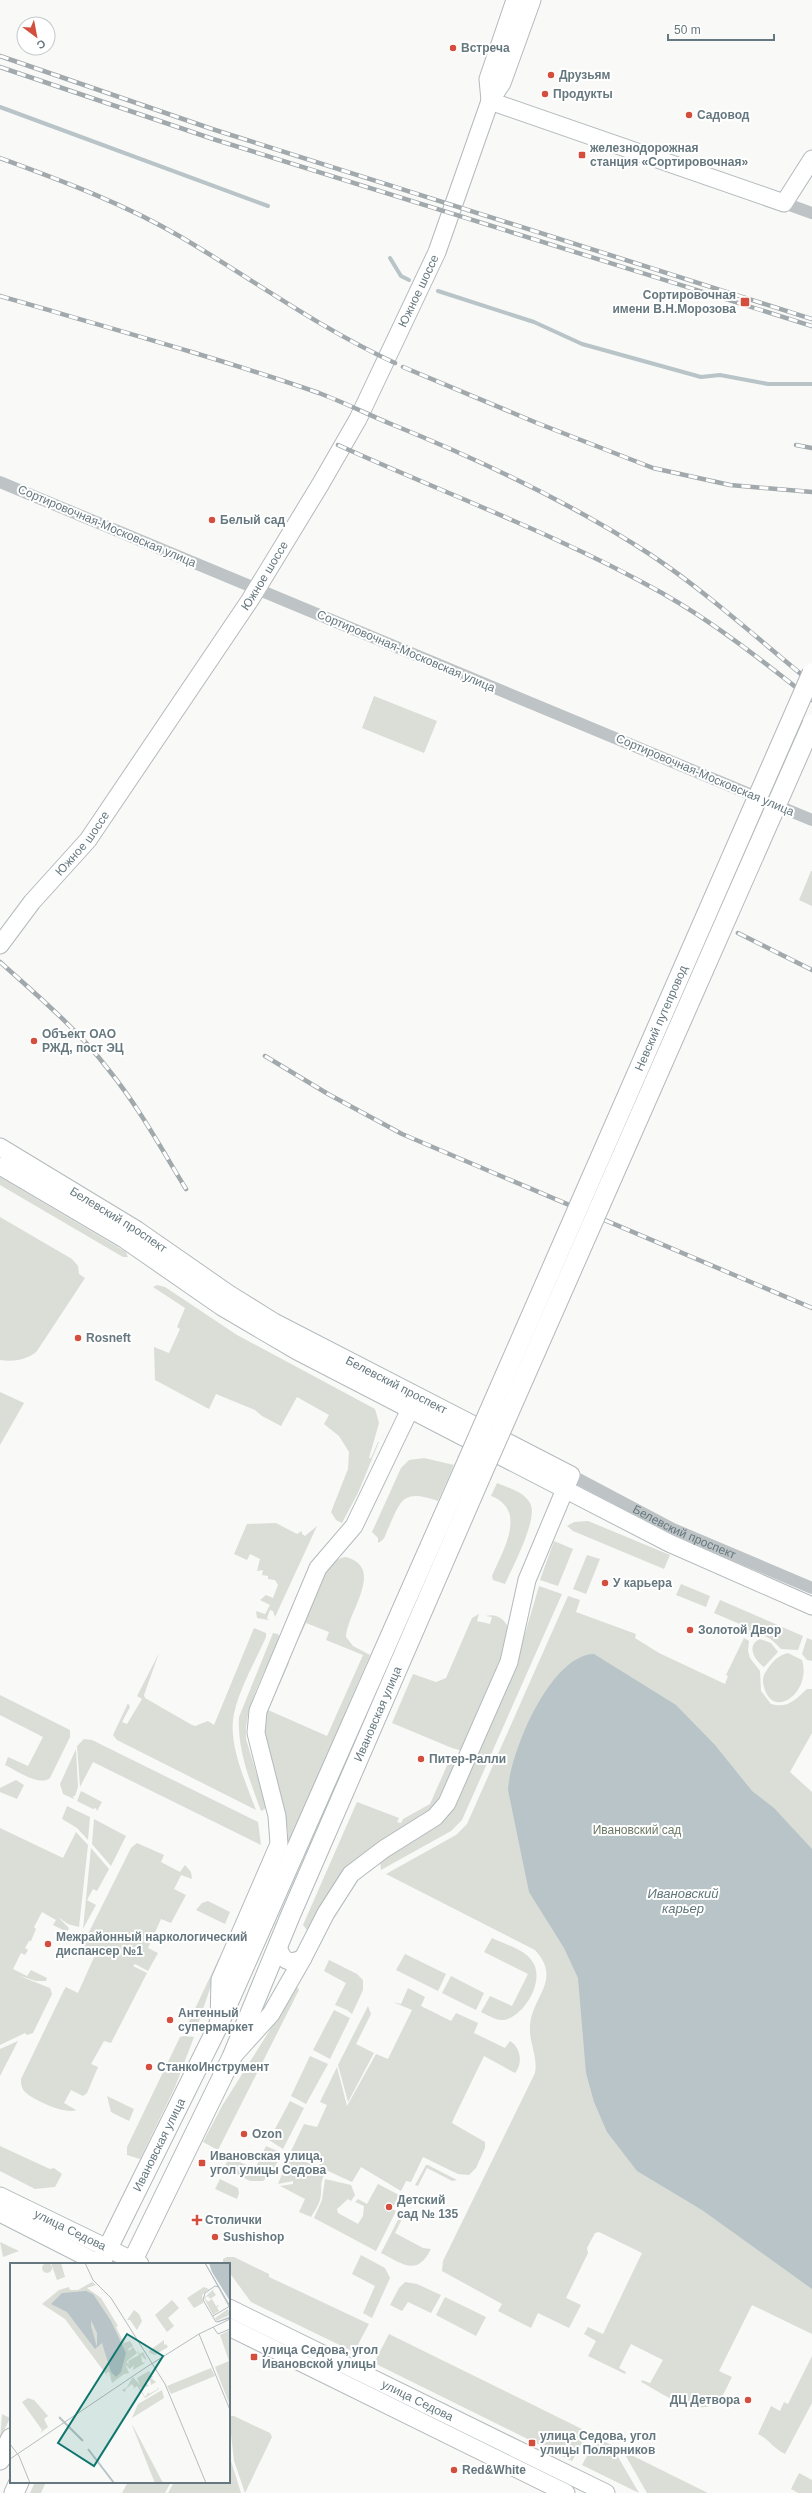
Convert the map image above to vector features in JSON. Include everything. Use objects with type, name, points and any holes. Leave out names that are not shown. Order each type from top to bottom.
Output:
[{"type":"main road","name":"Невский путепровод","points":[[518,1368],[812,673]]},
{"type":"main road","name":"Невский путепровод","points":[[518,1368],[812,724]]},
{"type":"main road","name":"Ивановская улица","points":[[102,2259],[176,2115],[218,2026],[464,1469],[518,1368]]},
{"type":"main road","name":"Ивановская улица","points":[[135,2263],[232,2057],[278,1946],[481,1476],[518,1368]]},
{"type":"main road","points":[[0,2460],[10,2440]]},
{"type":"main road","points":[[14,2493],[19,2483]]},
{"type":"street","name":"Южное шоссе","points":[[490,101],[488,79],[516,0]]},
{"type":"street","name":"Южное шоссе","points":[[0,945],[32,902],[88,840],[257,588],[358,419],[437,252],[490,101],[502,83],[532,0]]},
{"type":"street","points":[[490,101],[812,213]]},
{"type":"street","points":[[784,203],[812,159]]},
{"type":"street","name":"Сортировочная-Московская улица","points":[[0,482],[812,820]]},
{"type":"street","name":"Белевский проспект","points":[[0,1147],[137,1230],[229,1294],[274,1322],[414,1402],[568,1482],[673,1529],[812,1588]]},
{"type":"street","name":"Белевский проспект","points":[[0,1166],[124,1239],[269,1336],[414,1402]]},
{"type":"street","name":"Ивановская улица","points":[[218,2026],[220,1980],[279,1844],[279,1828],[276,1810],[256,1733],[258,1711],[318,1568],[354,1526],[414,1402]]},
{"type":"street","name":"Белевский проспект","points":[[568,1482],[669,1544],[812,1606]]},
{"type":"street","name":"Ивановская улица","points":[[232,2057],[271,2014],[303,1958],[326,1913],[351,1874],[384,1849],[435,1817],[447,1803],[509,1662],[527,1580],[568,1482]]},
{"type":"street","points":[[278,1946],[281,1957],[288,1962],[295,1962],[303,1958]]},
{"type":"street","name":"улица Седова","points":[[0,2196],[102,2259]]},
{"type":"street","name":"улица Седова","points":[[0,2213],[102,2259],[135,2263]]},
{"type":"street","name":"улица Седова","points":[[230,2309],[581,2487],[606,2493]]},
{"type":"street","name":"улица Седова","points":[[230,2327],[566,2493]]},
{"type":"green space","points":[[374,696],[437,721],[424,753],[362,728]]},
{"type":"green space","points":[[812,871],[812,906],[799,900]]},
{"type":"green space","points":[[0,1177],[126,1252],[128,1257],[123,1257],[0,1185]]},
{"type":"green space","points":[[0,1217],[72,1259],[78,1266],[79,1274],[85,1278],[37,1351],[25,1358],[10,1361],[0,1360]]},
{"type":"green space","points":[[157,1285],[165,1287],[237,1335],[375,1409],[379,1423],[369,1458],[371,1458],[379,1442],[358,1493],[342,1523],[336,1520],[331,1512],[348,1469],[349,1452],[339,1436],[324,1424],[329,1415],[297,1397],[281,1426],[262,1416],[255,1410],[216,1394],[209,1409],[155,1380],[154,1347],[169,1353],[180,1329],[177,1327],[185,1308],[153,1287]]},
{"type":"green space","points":[[0,1392],[24,1403],[0,1445]]},
{"type":"green space","points":[[424,1458],[454,1465],[438,1501],[426,1497],[416,1496],[409,1497],[404,1500],[396,1512],[384,1538],[378,1543],[378,1538],[372,1532],[401,1468],[409,1460]]},
{"type":"green space","points":[[497,1483],[524,1496],[530,1503],[532,1510],[531,1520],[524,1543],[505,1584],[493,1580],[492,1576],[510,1532],[508,1511],[502,1502],[491,1496]]},
{"type":"green space","points":[[588,1521],[670,1555],[664,1569],[573,1531],[567,1526],[574,1522]]},
{"type":"green space","points":[[276,1523],[297,1534],[302,1531],[302,1534],[305,1536],[317,1526],[275,1617],[273,1611],[270,1610],[267,1618],[269,1620],[257,1618],[256,1611],[265,1614],[270,1605],[260,1600],[266,1595],[273,1598],[278,1585],[275,1580],[268,1579],[268,1576],[262,1575],[263,1570],[257,1571],[260,1559],[250,1554],[247,1560],[234,1554],[247,1524]]},
{"type":"green space","points":[[554,1541],[573,1549],[558,1586],[540,1580]]},
{"type":"green space","points":[[587,1555],[600,1559],[586,1594],[573,1589]]},
{"type":"green space","points":[[346,1557],[358,1563],[363,1571],[364,1581],[346,1637],[353,1646],[370,1655],[264,1900],[286,1845],[288,1833],[283,1805],[262,1724],[286,1661],[289,1663],[268,1710],[327,1736],[363,1655],[326,1640],[329,1632],[306,1623],[299,1638],[297,1637],[323,1577],[330,1567],[338,1560]]},
{"type":"green space","points":[[681,1584],[710,1596],[706,1607],[676,1595]]},
{"type":"green space","points":[[539,1586],[562,1594],[462,1820],[451,1831],[381,1870],[380,1862],[441,1824],[454,1808],[514,1671]]},
{"type":"green space","name":"Ивановский сад","points":[[568,1596],[580,1600],[576,1612],[636,1634],[635,1638],[659,1653],[725,1684],[728,1676],[726,1675],[744,1638],[749,1641],[748,1651],[750,1658],[760,1671],[761,1691],[771,1704],[787,1704],[807,1689],[812,1689],[812,1733],[790,1772],[812,1792],[812,2334],[752,2305],[719,2371],[732,2377],[720,2399],[709,2406],[689,2406],[668,2397],[641,2382],[642,2380],[650,2383],[663,2360],[631,2344],[619,2368],[626,2372],[625,2374],[588,2356],[596,2341],[584,2334],[588,2327],[603,2334],[642,2253],[599,2232],[595,2233],[587,2248],[588,2253],[566,2298],[581,2305],[569,2328],[538,2313],[531,2328],[498,2311],[502,2304],[442,2271],[443,2261],[535,2073],[536,2067],[530,2027],[535,2006],[546,1980],[546,1971],[543,1961],[535,1950],[386,1874],[456,1835],[467,1824]]},
{"type":"green space","points":[[720,1600],[803,1636],[798,1650],[781,1649],[769,1638],[765,1636],[752,1636],[747,1633],[749,1628],[714,1613]]},
{"type":"green space","points":[[479,1614],[477,1621],[490,1624],[492,1617],[486,1616],[497,1616],[505,1622],[509,1629],[501,1661],[463,1751],[452,1748],[392,1723],[413,1674],[436,1682],[446,1678],[472,1618]]},
{"type":"green space","points":[[254,1628],[266,1633],[266,1637],[246,1678],[238,1700],[233,1720],[233,1731],[236,1754],[256,1810],[117,1740],[113,1735],[128,1703],[130,1707],[122,1722],[127,1724],[142,1699],[137,1696],[159,1653],[144,1695],[145,1698],[192,1725],[195,1726],[208,1721],[214,1725]]},
{"type":"green space","points":[[273,1633],[278,1634],[280,1638],[257,1687],[252,1700],[246,1726],[246,1739],[266,1805],[265,1809],[261,1811],[242,1753],[239,1717]]},
{"type":"green space","points":[[807,1638],[812,1640],[812,1661],[807,1660],[802,1654]]},
{"type":"green space","points":[[760,1639],[771,1643],[778,1652],[764,1667],[757,1661],[752,1649],[753,1645]]},
{"type":"green space","points":[[788,1653],[802,1660],[804,1672],[802,1682],[797,1692],[790,1698],[783,1702],[775,1702],[769,1697],[764,1687],[764,1676],[776,1659],[781,1655]]},
{"type":"green space","points":[[0,1695],[70,1730],[70,1737],[50,1778],[45,1780],[34,1779],[5,1765],[8,1757],[28,1766],[43,1737],[0,1715]]},
{"type":"green space","points":[[84,1739],[92,1740],[258,1822],[261,1845],[93,1762],[80,1787],[77,1746]]},
{"type":"green space","points":[[76,1749],[78,1787],[75,1796],[73,1796],[74,1799],[63,1794],[60,1784]]},
{"type":"green space","points":[[449,1761],[455,1765],[445,1791],[432,1810],[374,1846],[347,1868],[330,1890],[307,1930],[303,1925],[357,1802],[399,1818],[397,1822],[401,1823],[403,1819],[430,1804]]},
{"type":"green space","points":[[16,1780],[24,1785],[17,1799],[0,1792],[0,1788]]},
{"type":"green space","points":[[81,1791],[102,1802],[97,1811],[96,1808],[93,1809],[77,1801]]},
{"type":"green space","points":[[67,1806],[90,1817],[88,1840],[77,1828],[62,1819]]},
{"type":"green space","points":[[94,1819],[126,1836],[111,1866],[92,1844]]},
{"type":"green space","points":[[0,1828],[63,1858],[76,1832],[88,1845],[79,1927],[68,1924],[58,1917],[69,1928],[67,1932],[53,1925],[56,1920],[42,1912],[34,1927],[36,1929],[31,1941],[29,1941],[25,1948],[28,1950],[25,1955],[21,1953],[13,1969],[27,1976],[31,1970],[47,1978],[46,1981],[36,1981],[17,1975],[50,1988],[52,1994],[33,2033],[27,2035],[25,2033],[0,2045]]},
{"type":"green space","points":[[137,1843],[164,1855],[161,1862],[180,1872],[185,1865],[191,1872],[192,1879],[181,1875],[174,1889],[186,1895],[171,1923],[161,1919],[148,1948],[158,1953],[148,1971],[135,1964],[133,1966],[147,1973],[111,2043],[104,2041],[91,2064],[98,2067],[87,2093],[83,2096],[71,2090],[64,2103],[76,2110],[71,2111],[57,2108],[41,2102],[24,2091],[21,2084],[21,2079],[64,1990],[66,1987],[78,1993],[95,1955],[82,1946],[131,1848]]},
{"type":"green space","points":[[91,1848],[109,1869],[97,1891],[93,1889],[87,1900],[96,1905],[83,1929]]},
{"type":"green space","points":[[208,1901],[230,1912],[225,1924],[196,1910],[202,1903]]},
{"type":"green space","points":[[492,1938],[524,1953],[532,1961],[536,1969],[535,1987],[526,2004],[519,2012],[504,2020],[495,2019],[481,2012],[490,1996],[512,2006],[528,1974],[484,1952]]},
{"type":"green space","points":[[405,1954],[446,1974],[438,1991],[396,1970]]},
{"type":"green space","points":[[219,1958],[220,1959],[195,2033],[184,2032]]},
{"type":"green space","points":[[329,1960],[357,1974],[363,1980],[363,1990],[352,2014],[335,2005],[346,1983],[324,1971]]},
{"type":"green space","points":[[451,1976],[484,1993],[476,2010],[442,1993]]},
{"type":"green space","points":[[297,1987],[299,1990],[218,2150],[203,2142],[222,2106]]},
{"type":"green space","points":[[408,1988],[425,1997],[421,2006],[451,2021],[456,2013],[478,2023],[474,2033],[505,2048],[510,2041],[519,2052],[520,2060],[518,2069],[515,2073],[484,2056],[452,2123],[485,2142],[485,2148],[476,2168],[469,2175],[458,2174],[423,2157],[411,2182],[406,2181],[401,2191],[361,2167],[352,2182],[328,2171],[322,2181],[320,2200],[311,2217],[299,2212],[305,2199],[280,2186],[293,2184],[293,2181],[278,2184],[289,2157],[319,2166],[320,2163],[289,2155],[304,2124],[317,2127],[327,2105],[320,2102],[337,2067],[347,2106],[376,2054],[388,2059],[412,2010],[393,2002],[401,2004]]},
{"type":"green space","points":[[368,2006],[371,2014],[356,2044],[374,2053],[348,2102],[338,2065]]},
{"type":"green space","points":[[334,2010],[350,2018],[330,2059],[313,2050]]},
{"type":"green space","points":[[180,2037],[194,2037],[175,2087],[140,2159],[127,2155],[127,2147]]},
{"type":"green space","points":[[18,2041],[0,2076],[0,2049]]},
{"type":"green space","points":[[310,2056],[328,2064],[306,2104],[291,2096]]},
{"type":"green space","points":[[107,2096],[134,2109],[129,2121],[111,2112]]},
{"type":"green space","points":[[290,2101],[304,2108],[283,2149],[269,2140]]},
{"type":"green space","points":[[0,2146],[50,2169],[54,2168],[62,2174],[55,2187],[35,2189],[0,2171]]},
{"type":"green space","points":[[266,2146],[282,2153],[271,2174],[263,2181],[250,2181],[224,2168],[229,2157],[255,2169]]},
{"type":"green space","points":[[426,2165],[457,2180],[452,2181],[427,2168],[418,2186],[415,2185]]},
{"type":"green space","points":[[220,2179],[238,2188],[239,2193],[237,2199],[215,2189]]},
{"type":"green space","points":[[325,2179],[351,2185],[355,2195],[351,2201],[348,2199],[337,2209],[338,2213],[358,2224],[363,2216],[364,2206],[355,2202],[358,2199],[367,2204],[378,2184],[399,2195],[392,2209],[396,2211],[376,2251],[314,2218],[322,2200]]},
{"type":"green space","points":[[401,2214],[404,2215],[395,2233],[423,2248],[431,2249],[426,2258],[415,2265],[409,2266],[403,2264],[381,2253]]},
{"type":"green space","points":[[0,2242],[19,2251],[3,2257]]},
{"type":"green space","points":[[361,2255],[385,2268],[390,2278],[372,2318],[363,2313],[375,2286],[352,2274]]},
{"type":"green space","points":[[227,2257],[234,2257],[269,2274],[269,2277],[369,2324],[354,2352],[251,2302],[230,2273],[230,2263],[223,2262],[223,2259]]},
{"type":"green space","points":[[405,2282],[417,2284],[441,2295],[431,2313],[408,2302],[402,2311],[390,2305],[399,2288]]},
{"type":"green space","points":[[445,2297],[486,2317],[476,2336],[436,2315]]},
{"type":"green space","points":[[389,2334],[588,2432],[572,2461],[374,2363]]},
{"type":"green space","points":[[812,2356],[812,2403],[785,2454],[758,2434],[771,2406],[780,2411],[784,2402],[788,2404]]},
{"type":"green space","points":[[2,2414],[10,2418],[0,2439]]},
{"type":"green space","points":[[230,2416],[234,2416],[270,2433],[272,2437],[245,2493],[234,2461]]},
{"type":"green space","points":[[597,2438],[611,2445],[639,2493],[582,2465]]},
{"type":"green space","points":[[623,2451],[708,2493],[647,2493]]},
{"type":"green space","points":[[230,2454],[241,2493],[168,2493],[173,2483],[230,2483]]},
{"type":"green space","points":[[799,2473],[812,2480],[812,2493],[798,2493],[791,2489]]},
{"type":"green space","points":[[35,2483],[46,2483],[41,2493],[30,2493]]},
{"type":"green space","points":[[127,2483],[170,2483],[165,2493],[122,2493]]},
{"type":"water","name":"Ивановский карьер","points":[[594,1654],[676,1705],[715,1745],[752,1791],[774,1808],[812,1849],[812,2289],[702,2210],[637,2171],[607,2132],[594,2102],[586,2073],[578,1978],[564,1948],[529,1892],[508,1790],[510,1774],[516,1753],[535,1708],[562,1670],[578,1659]]},
{"type":"waterway","points":[[0,107],[268,206]]},
{"type":"waterway","points":[[390,258],[401,276],[409,280]]},
{"type":"waterway","points":[[438,291],[534,322],[582,344],[701,377],[720,375],[768,384],[812,384]]},
{"type":"railway","points":[[0,56],[212,129],[812,319]]},
{"type":"railway","points":[[0,67],[213,139],[812,326]]},
{"type":"railway","points":[[0,158],[92,193],[159,225],[181,237],[313,319],[395,363]]},
{"type":"railway","points":[[0,296],[200,355],[319,393],[491,467],[589,517],[651,555],[693,585],[812,683]]},
{"type":"railway","points":[[403,367],[537,423],[653,468],[730,485],[812,492]]},
{"type":"railway","points":[[338,445],[543,534],[623,572],[662,593],[701,617],[757,657],[812,700]]},
{"type":"railway","points":[[796,445],[812,448]]},
{"type":"railway","points":[[738,933],[812,970]]},
{"type":"railway","points":[[0,962],[57,1013],[96,1054],[119,1083],[139,1112],[186,1189]]},
{"type":"railway","points":[[265,1056],[328,1094],[402,1134],[812,1308]]},
{"type":"place","name":"Встреча","points":[[453,48]]},
{"type":"place","name":"Друзьям","points":[[551,75]]},
{"type":"place","name":"Продукты","points":[[545,94]]},
{"type":"place","name":"Садовод","points":[[689,115]]},
{"type":"place","name":"железнодорожная станция «Сортировочная»","points":[[582,155]]},
{"type":"place","name":"Сортировочная имени В.Н.Морозова","points":[[745,302]]},
{"type":"place","name":"Белый сад","points":[[212,520]]},
{"type":"place","name":"Объект ОАО РЖД, пост ЭЦ","points":[[34,1041]]},
{"type":"place","name":"Rosneft","points":[[78,1338]]},
{"type":"place","name":"У карьера","points":[[605,1583]]},
{"type":"place","name":"Золотой Двор","points":[[690,1630]]},
{"type":"place","name":"Питер-Ралли","points":[[421,1759]]},
{"type":"place","name":"Межрайонный наркологический диспансер №1","points":[[48,1944]]},
{"type":"place","name":"Антенный супермаркет","points":[[170,2020]]},
{"type":"place","name":"СтанкоИнструмент","points":[[149,2067]]},
{"type":"place","name":"Ozon","points":[[244,2134]]},
{"type":"place","name":"Ивановская улица, угол улицы Седова","points":[[202,2163]]},
{"type":"place","name":"Детский сад № 135","points":[[389,2207]]},
{"type":"place","name":"Столички","points":[[197,2220]]},
{"type":"place","name":"Sushishop","points":[[215,2237]]},
{"type":"place","name":"улица Седова, угол Ивановской улицы","points":[[254,2357]]},
{"type":"place","name":"ДЦ Детвора","points":[[748,2400]]},
{"type":"place","name":"улица Седова, угол улицы Полярников","points":[[532,2443]]},
{"type":"place","name":"Red&White","points":[[454,2470]]}]
